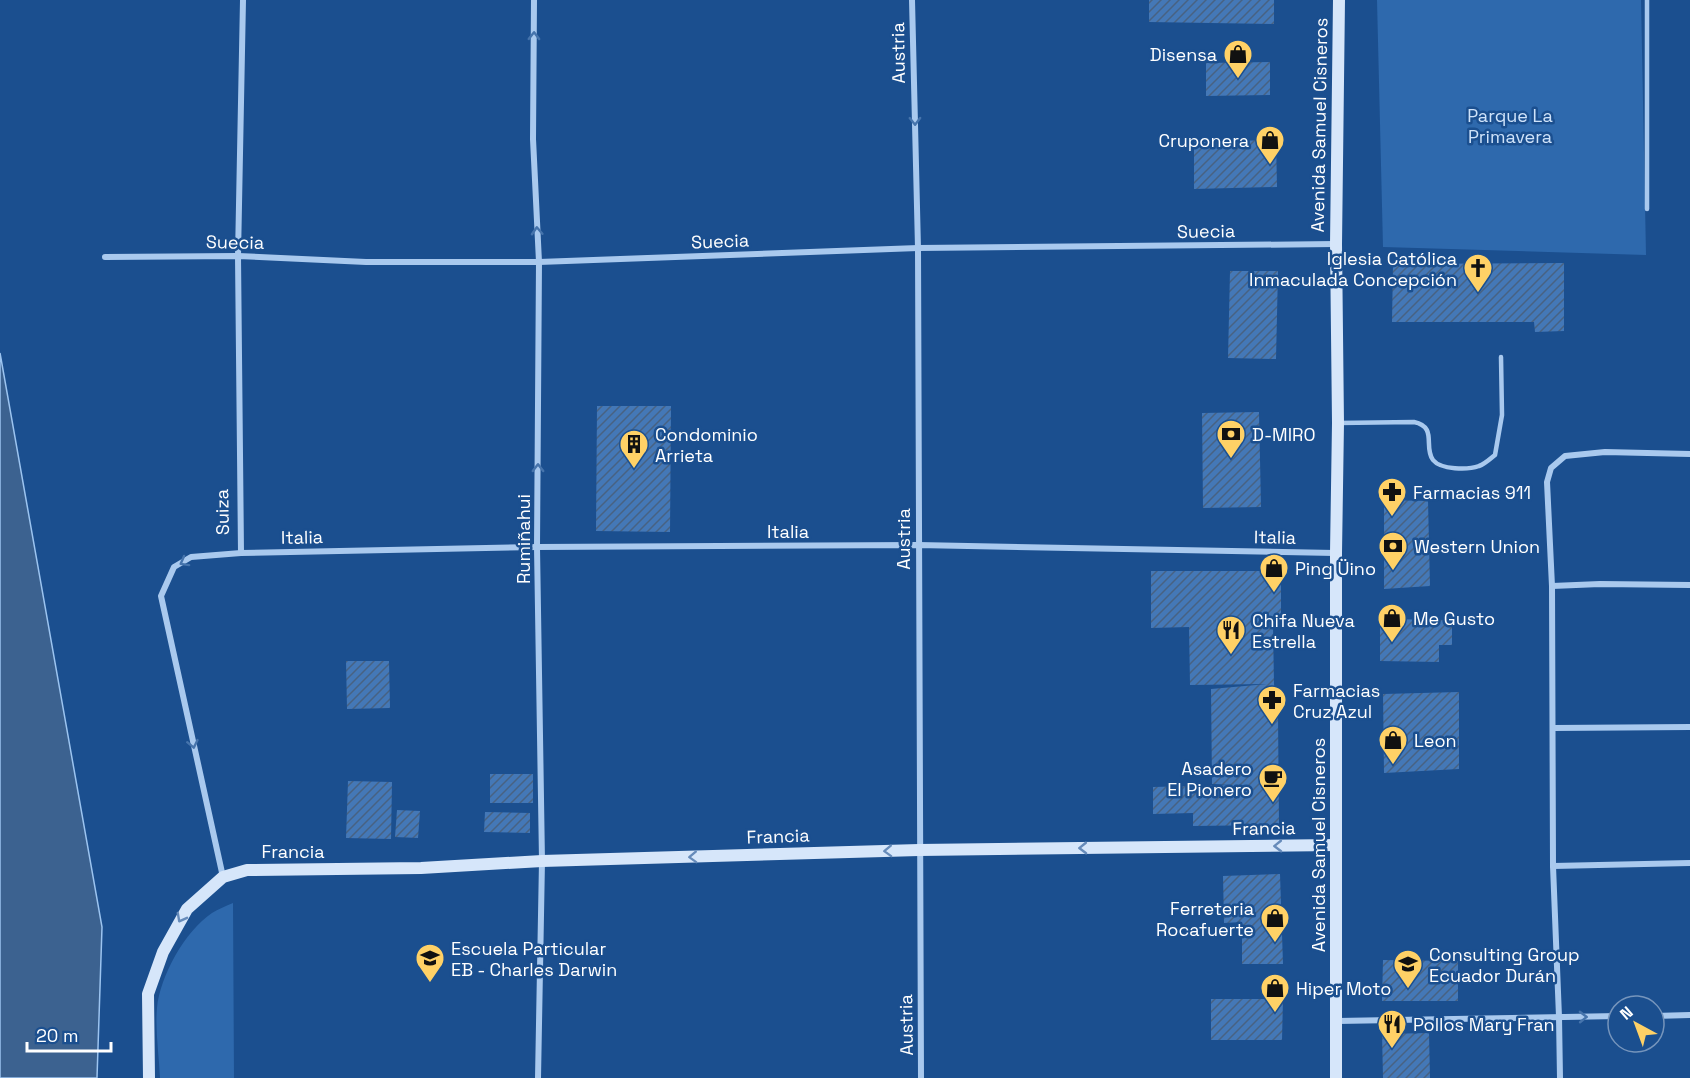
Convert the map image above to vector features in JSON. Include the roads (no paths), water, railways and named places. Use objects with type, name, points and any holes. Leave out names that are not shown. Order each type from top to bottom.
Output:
[{"type":"street","name":"Suiza","points":[[223,878],[161,596],[174,567],[190,557],[241,553],[238,255],[243,0]]},
{"type":"street","name":"Rumiñahui","points":[[534,0],[533,139],[538,262],[537,548],[542,861],[538,1078]]},
{"type":"street","name":"Austria","points":[[912,0],[918,248],[921,1078]]},
{"type":"street","name":"Avenida Samuel Cisneros","points":[[1336,1078],[1338,423],[1336,244],[1339,0]]},
{"type":"street","name":"Suecia","points":[[105,257],[238,255],[366,262],[538,262],[918,248],[1336,244]]},
{"type":"street","points":[[1560,1078],[1560,1017],[1553,866],[1552,586],[1547,482],[1556,462],[1565,456],[1581,453],[1690,454]]},
{"type":"street","name":"Italia","points":[[241,553],[918,545],[1336,554]]},
{"type":"street","points":[[1552,586],[1690,585]]},
{"type":"street","points":[[1553,728],[1690,727]]},
{"type":"street","name":"Francia","points":[[223,878],[247,870],[421,868],[542,861],[919,850],[1336,845]]},
{"type":"street","points":[[1553,866],[1690,863]]},
{"type":"street","points":[[149,1078],[148,994],[163,952],[187,909],[223,878]]},
{"type":"street","points":[[1666,1016],[1690,1015]]},
{"type":"street","points":[[1336,1021],[1606,1016]]},
{"type":"lane","points":[[1647,0],[1647,209]]},
{"type":"lane","points":[[1338,423],[1422,423],[1428,431],[1431,458],[1438,465],[1452,468],[1479,466],[1495,455],[1502,415],[1501,357]]},
{"type":"place","name":"Disensa","points":[[1238,80]]},
{"type":"place","name":"Cruponera","points":[[1270,166]]},
{"type":"place","name":"Iglesia Católica Inmaculada Concepción","points":[[1478,294]]},
{"type":"place","name":"D-MIRO","points":[[1231,460]]},
{"type":"place","name":"Condominio Arrieta","points":[[634,470]]},
{"type":"place","name":"Farmacias 911","points":[[1392,518]]},
{"type":"place","name":"Western Union","points":[[1393,572]]},
{"type":"place","name":"Ping Üino","points":[[1274,594]]},
{"type":"place","name":"Me Gusto","points":[[1392,644]]},
{"type":"place","name":"Chifa Nueva Estrella","points":[[1231,656]]},
{"type":"place","name":"Farmacias Cruz Azul","points":[[1272,726]]},
{"type":"place","name":"Leon","points":[[1393,766]]},
{"type":"place","name":"Asadero El Pionero","points":[[1273,804]]},
{"type":"place","name":"Ferreteria Rocafuerte","points":[[1275,944]]},
{"type":"place","name":"Escuela Particular EB - Charles Darwin","points":[[430,984]]},
{"type":"place","name":"Consulting Group Ecuador Durán","points":[[1408,990]]},
{"type":"place","name":"Hiper Moto","points":[[1275,1014]]},
{"type":"place","name":"Pollos Mary Fran","points":[[1392,1050]]},
{"type":"park label","name":"Parque La Primavera","points":[[1510,125]]}]
